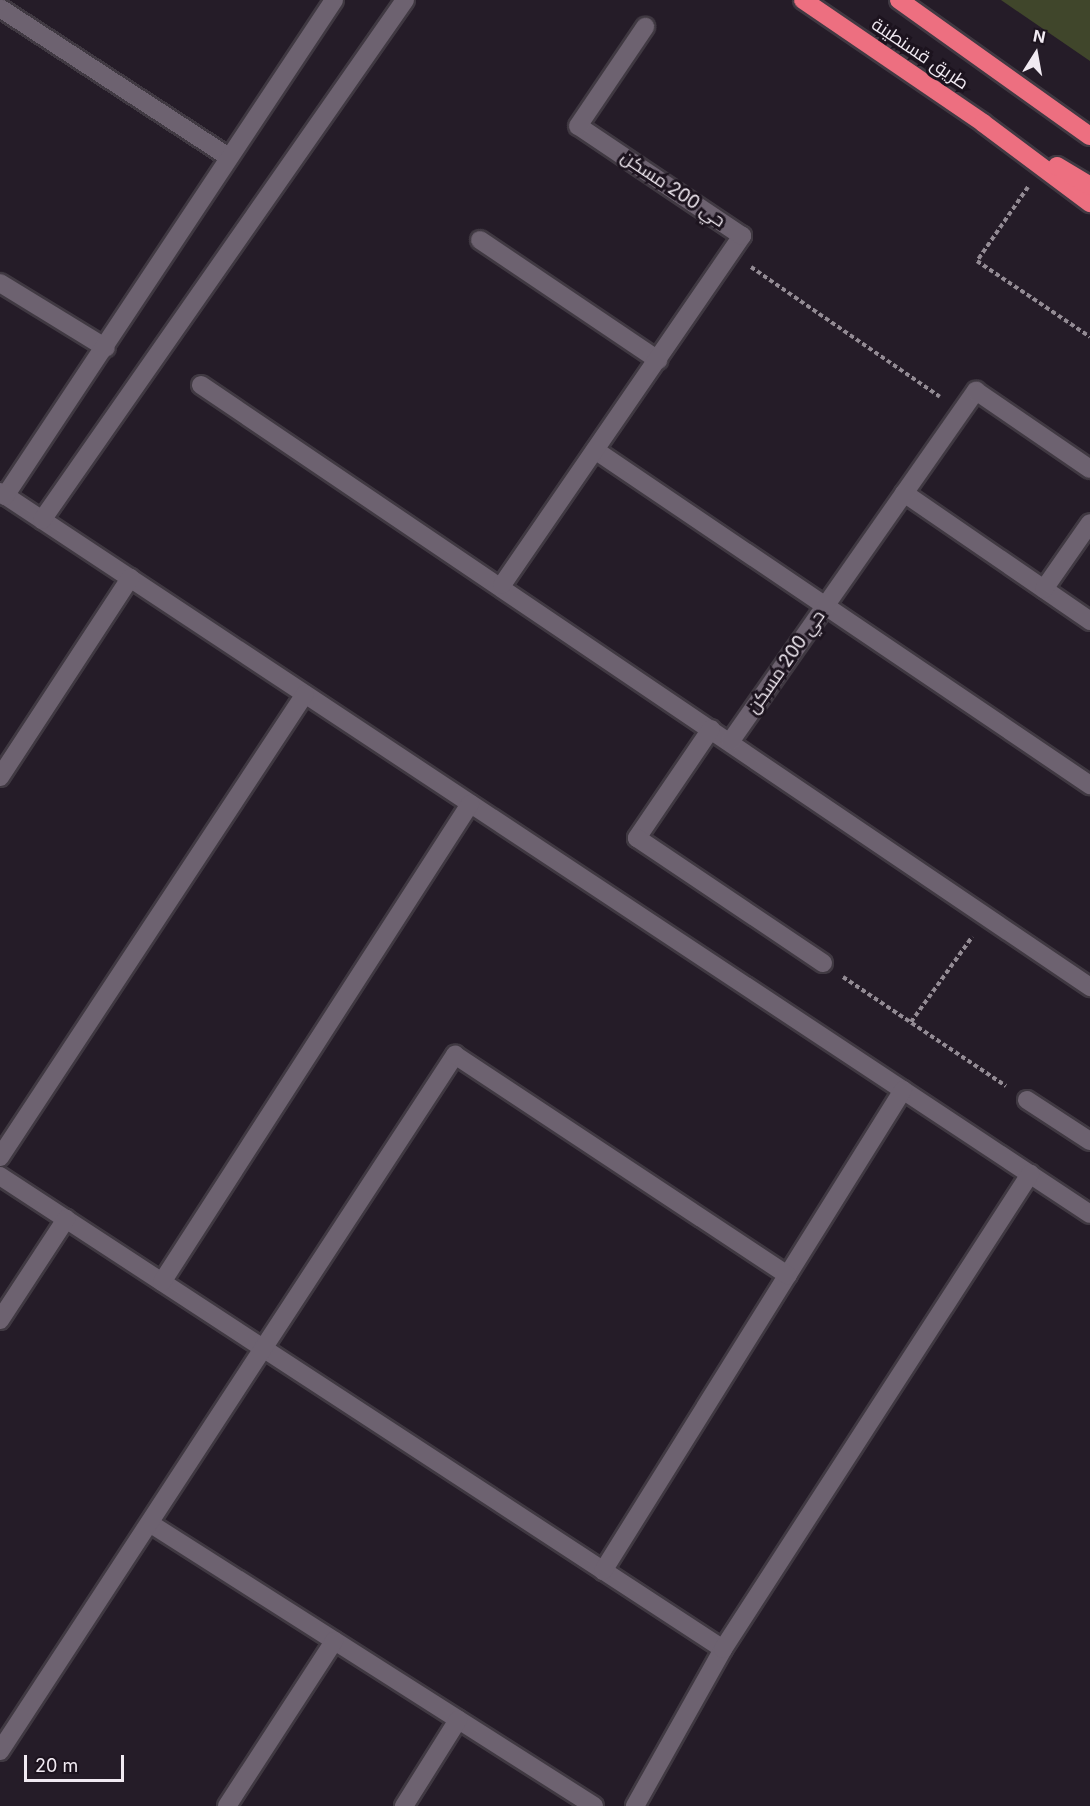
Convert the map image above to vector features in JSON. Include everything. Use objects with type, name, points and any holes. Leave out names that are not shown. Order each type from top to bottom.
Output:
[{"type":"highway","name":"طريق قسنطينة","points":[[803,0],[983,123]]},
{"type":"highway","name":"طريق قسنطينة","points":[[899,0],[1032,92]]},
{"type":"highway","points":[[1032,92],[1090,126]]},
{"type":"highway","points":[[1032,92],[1090,136]]},
{"type":"highway","points":[[983,123],[1090,203]]},
{"type":"highway","points":[[983,123],[1090,186]]},
{"type":"street","points":[[334,0],[227,156],[106,348],[2,494],[1090,1214]]},
{"type":"street","points":[[42,520],[405,0]]},
{"type":"street","points":[[0,8],[227,156]]},
{"type":"street","name":"حي 200 مسكن","points":[[502,585],[742,236],[578,126],[645,27]]},
{"type":"street","points":[[480,240],[658,360]]},
{"type":"street","points":[[3,289],[106,348]]},
{"type":"street","points":[[201,385],[502,585],[1090,987]]},
{"type":"street","name":"حي 200 مسكن","points":[[730,742],[976,390],[1090,469]]},
{"type":"street","points":[[595,450],[825,607],[1088,778]]},
{"type":"street","points":[[904,493],[1090,621]]},
{"type":"street","points":[[1044,589],[1090,523]]},
{"type":"street","points":[[0,777],[130,578]]},
{"type":"street","points":[[0,1157],[305,694]]},
{"type":"street","points":[[711,729],[637,838],[823,963]]},
{"type":"street","points":[[162,1282],[470,804]]},
{"type":"street","points":[[0,1751],[151,1524],[455,1055],[788,1275]]},
{"type":"street","points":[[603,1571],[903,1090]]},
{"type":"street","points":[[1027,1100],[1090,1141]]},
{"type":"street","points":[[635,1806],[723,1649],[1030,1174]]},
{"type":"street","points":[[0,1176],[723,1649]]},
{"type":"street","points":[[0,1320],[66,1219]]},
{"type":"street","points":[[151,1524],[594,1806]]},
{"type":"street","points":[[227,1806],[334,1641]]},
{"type":"street","points":[[404,1806],[458,1720]]},
{"type":"path","points":[[1041,167],[977,261],[1090,337]]},
{"type":"path","points":[[731,254],[961,411]]},
{"type":"path","points":[[911,1022],[987,917]]},
{"type":"path","points":[[823,963],[1027,1100]]},
{"type":"green space","points":[[1001,0],[1090,0],[1090,61]]}]
